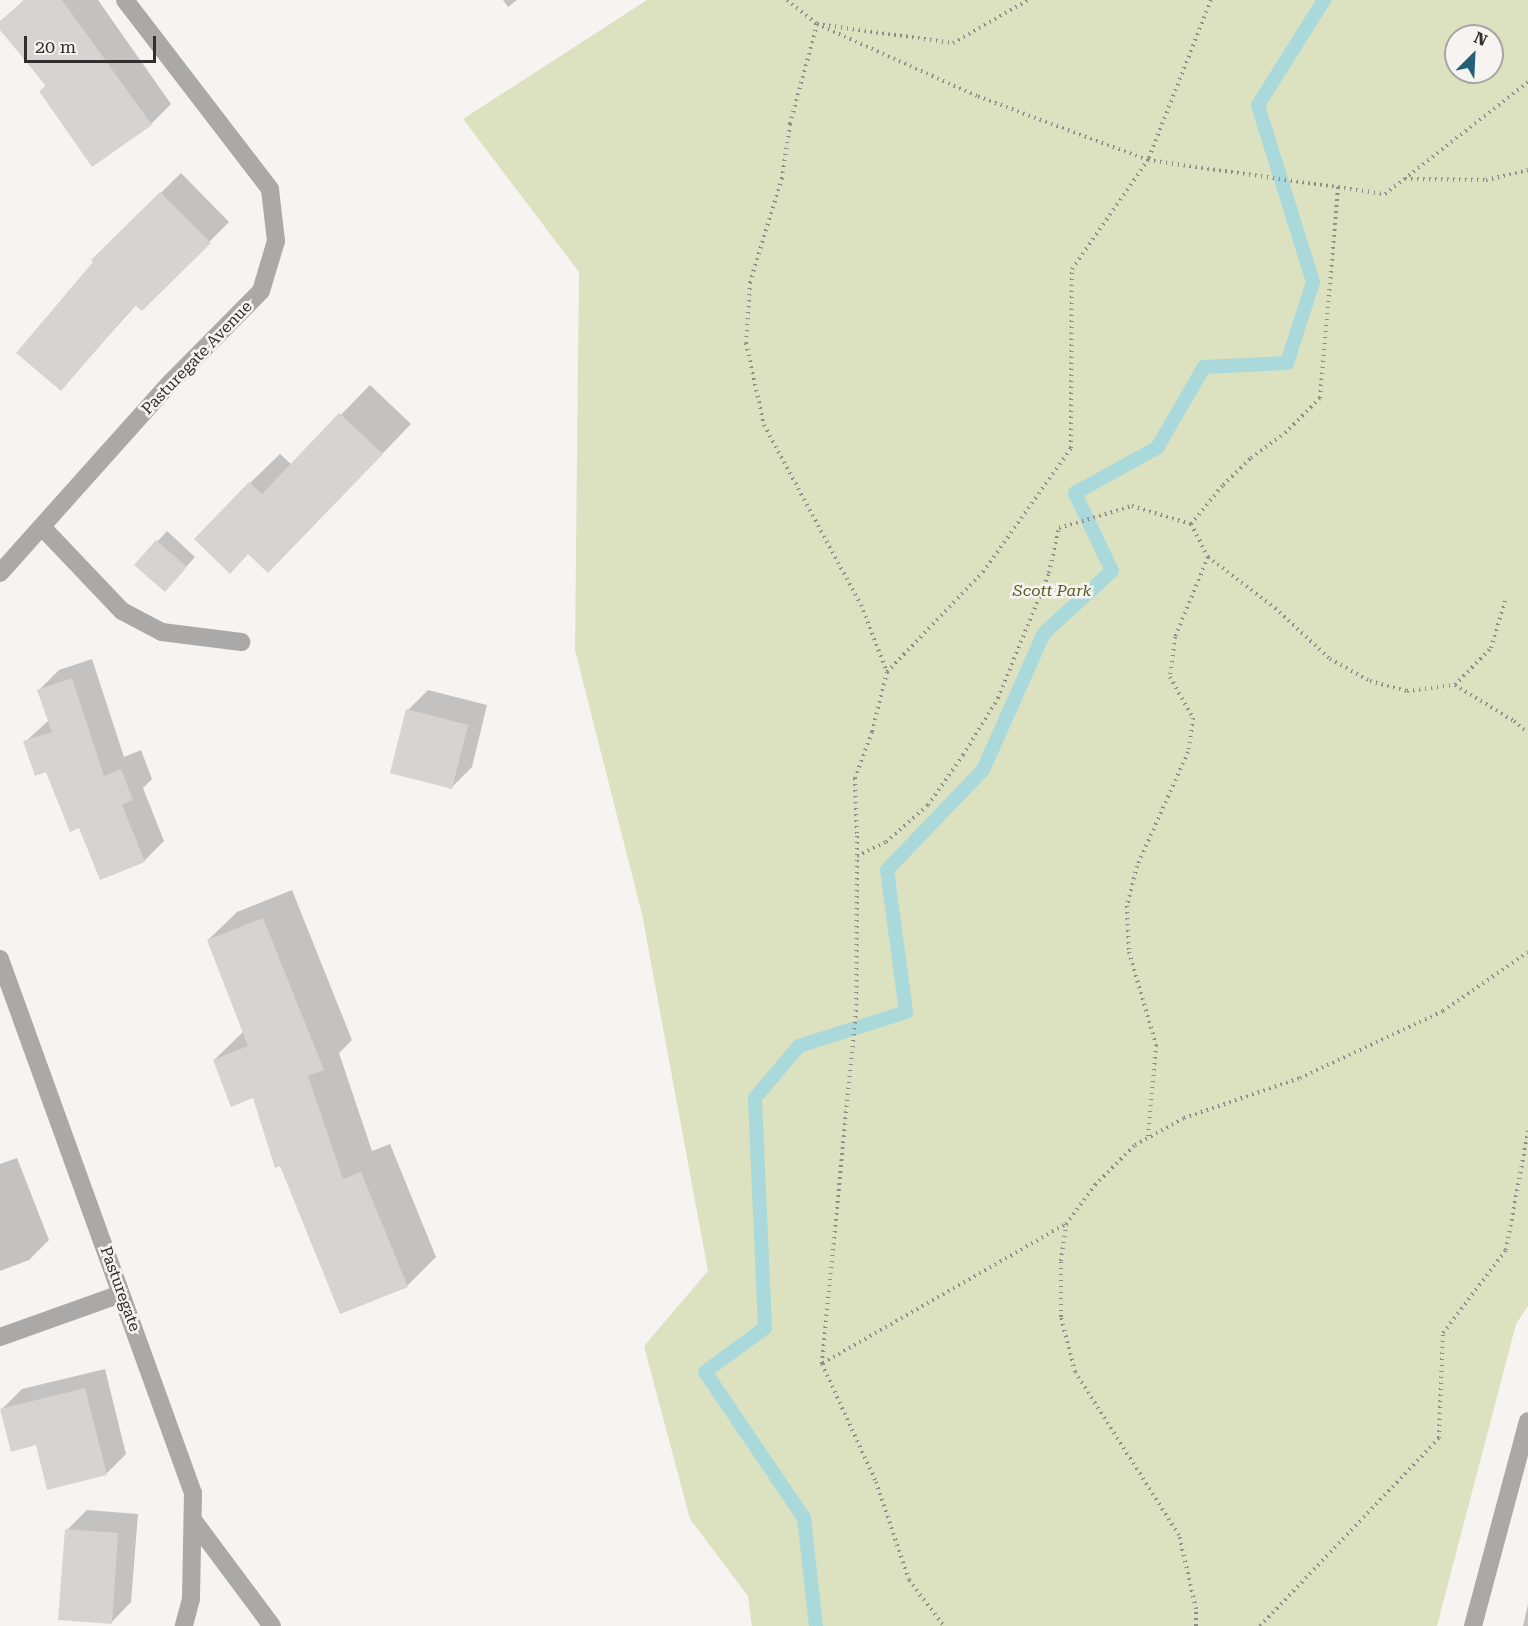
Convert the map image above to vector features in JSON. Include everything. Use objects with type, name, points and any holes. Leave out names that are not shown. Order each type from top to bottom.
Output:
[{"type":"street","name":"Pasturegate Avenue","points":[[0,573],[171,382],[261,291],[276,241],[270,189],[125,0]]},
{"type":"street","points":[[42,527],[122,610],[162,632],[241,642]]},
{"type":"street","name":"Pasturegate","points":[[0,959],[193,1493],[191,1599],[184,1626]]},
{"type":"street","points":[[0,1337],[122,1294]]},
{"type":"street","points":[[1473,1626],[1528,1421]]},
{"type":"street","points":[[193,1520],[272,1626]]},
{"type":"path","points":[[787,0],[817,24],[977,96],[1148,160],[1385,194],[1528,82]]},
{"type":"path","points":[[817,24],[953,43],[1028,0]]},
{"type":"path","points":[[944,1626],[909,1580],[876,1482],[822,1364],[856,1010],[855,778],[872,732],[887,672],[983,572],[1071,448],[1072,269],[1148,160],[1211,0]]},
{"type":"path","points":[[817,24],[790,124],[782,178],[750,282],[746,343],[764,425],[861,605],[887,672]]},
{"type":"path","points":[[1404,179],[1486,180],[1528,170]]},
{"type":"path","points":[[1191,524],[1223,485],[1251,458],[1285,433],[1320,398],[1338,188]]},
{"type":"path","points":[[857,856],[886,842],[928,804],[969,746],[998,698],[1049,573],[1059,528],[1132,506],[1191,524],[1208,557],[1275,608],[1330,658],[1370,681],[1407,691],[1455,685],[1514,721],[1528,733]]},
{"type":"path","points":[[1148,1137],[1155,1046],[1129,952],[1127,906],[1137,866],[1188,752],[1193,718],[1170,677],[1175,637],[1208,557]]},
{"type":"path","points":[[1455,685],[1491,648],[1505,602]]},
{"type":"path","points":[[822,1364],[1066,1224],[1095,1185],[1135,1145],[1148,1137],[1184,1118],[1300,1078],[1443,1011],[1528,952]]},
{"type":"path","points":[[1260,1626],[1439,1438],[1443,1333],[1506,1250],[1528,1131]]},
{"type":"path","points":[[1066,1224],[1061,1261],[1061,1317],[1075,1372],[1179,1535],[1196,1609],[1196,1626]]},
{"type":"green space","name":"Scott Park","points":[[647,0],[1528,0],[1528,1306],[1516,1324],[1437,1626],[752,1626],[748,1596],[690,1519],[644,1346],[708,1271],[642,914],[575,650],[579,272],[463,119]]},
{"type":"building","points":[[25,0],[62,0],[152,125],[92,167],[39,91],[46,86],[0,30],[0,21]]},
{"type":"building","points":[[160,192],[211,243],[142,311],[135,305],[61,391],[16,353],[93,262],[91,260]]},
{"type":"building","points":[[339,413],[383,454],[268,573],[248,554],[230,574],[194,539],[249,482],[262,494]]},
{"type":"building","points":[[156,540],[187,567],[165,592],[134,565]]},
{"type":"building","points":[[72,678],[104,776],[121,769],[133,800],[122,805],[145,862],[100,880],[79,828],[70,832],[46,772],[35,776],[23,741],[52,732],[37,690]]},
{"type":"building","points":[[406,709],[468,725],[452,789],[390,773]]},
{"type":"building","points":[[263,918],[324,1070],[308,1076],[343,1179],[361,1172],[408,1287],[340,1314],[280,1166],[275,1168],[253,1098],[231,1107],[213,1060],[248,1046],[207,940]]},
{"type":"building","points":[[85,1388],[107,1475],[47,1490],[36,1445],[11,1452],[0,1409]]},
{"type":"building","points":[[65,1529],[118,1533],[112,1624],[58,1620]]},
{"type":"waterway","points":[[816,1626],[804,1518],[705,1372],[765,1328],[755,1098],[799,1046],[906,1012],[887,870],[983,770],[1044,633],[1112,571],[1075,493],[1157,448],[1204,367],[1287,363],[1313,282],[1258,105],[1324,0]]}]
